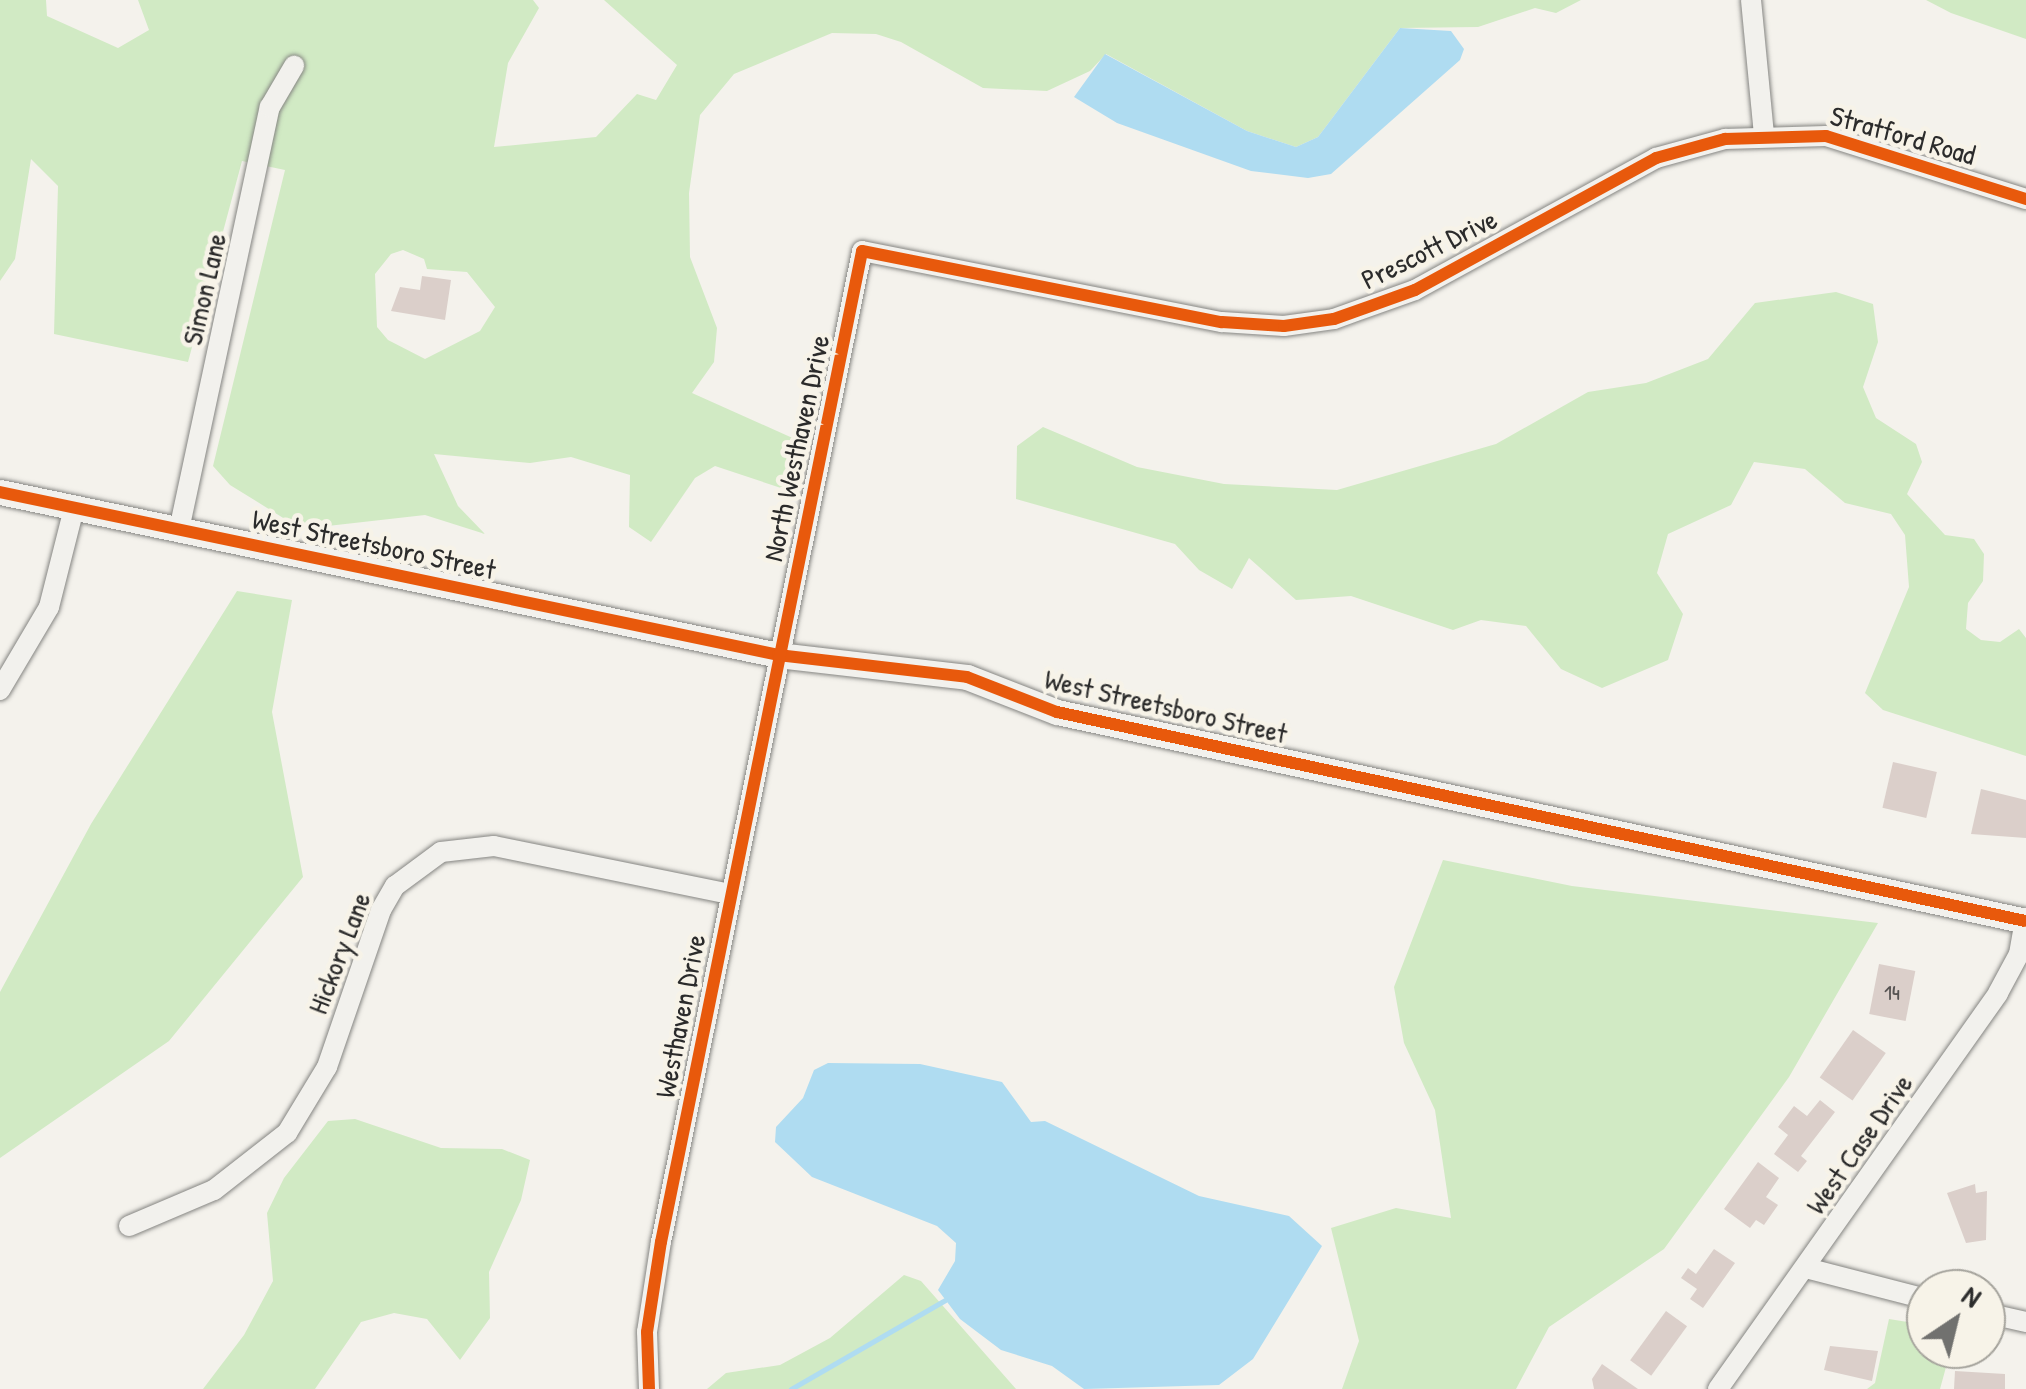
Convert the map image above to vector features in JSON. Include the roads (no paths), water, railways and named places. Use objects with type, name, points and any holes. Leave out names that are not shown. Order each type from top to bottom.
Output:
[{"type":"main road","name":"West Streetsboro Street","points":[[0,492],[778,654],[967,676],[1057,712],[2026,921]]},
{"type":"street","points":[[1752,0],[1764,134]]},
{"type":"street","name":"Simon Lane","points":[[179,530],[270,107],[294,66]]},
{"type":"street","name":"Stratford Road","points":[[1764,134],[1852,142],[2026,198]]},
{"type":"street","name":"Prescott Drive","points":[[862,251],[1222,322],[1284,326],[1334,319],[1415,290],[1656,158],[1764,134]]},
{"type":"street","name":"North Westhaven Drive","points":[[778,654],[862,251]]},
{"type":"street","points":[[0,690],[49,607],[74,508]]},
{"type":"street","name":"Westhaven Drive","points":[[649,1389],[654,1280],[778,654]]},
{"type":"street","name":"Hickory Lane","points":[[129,1226],[214,1190],[287,1134],[327,1067],[381,910],[405,876],[441,852],[494,846],[728,894]]},
{"type":"street","name":"West Case Drive","points":[[1718,1389],[2012,970],[2026,921]]},
{"type":"street","points":[[1806,1268],[1906,1295]]},
{"type":"water","points":[[1400,28],[1451,31],[1464,49],[1460,60],[1331,174],[1308,178],[1251,171],[1117,123],[1074,97],[1105,54],[1247,131],[1296,147],[1318,137]]},
{"type":"water","points":[[828,1063],[920,1064],[1002,1082],[1031,1122],[1045,1121],[1199,1196],[1289,1216],[1322,1246],[1253,1359],[1219,1385],[1084,1389],[1052,1366],[1001,1350],[960,1319],[938,1290],[955,1261],[956,1243],[937,1226],[812,1177],[775,1142],[776,1127],[803,1098],[814,1070]]},
{"type":"waterway","points":[[791,1389],[945,1300]]}]
